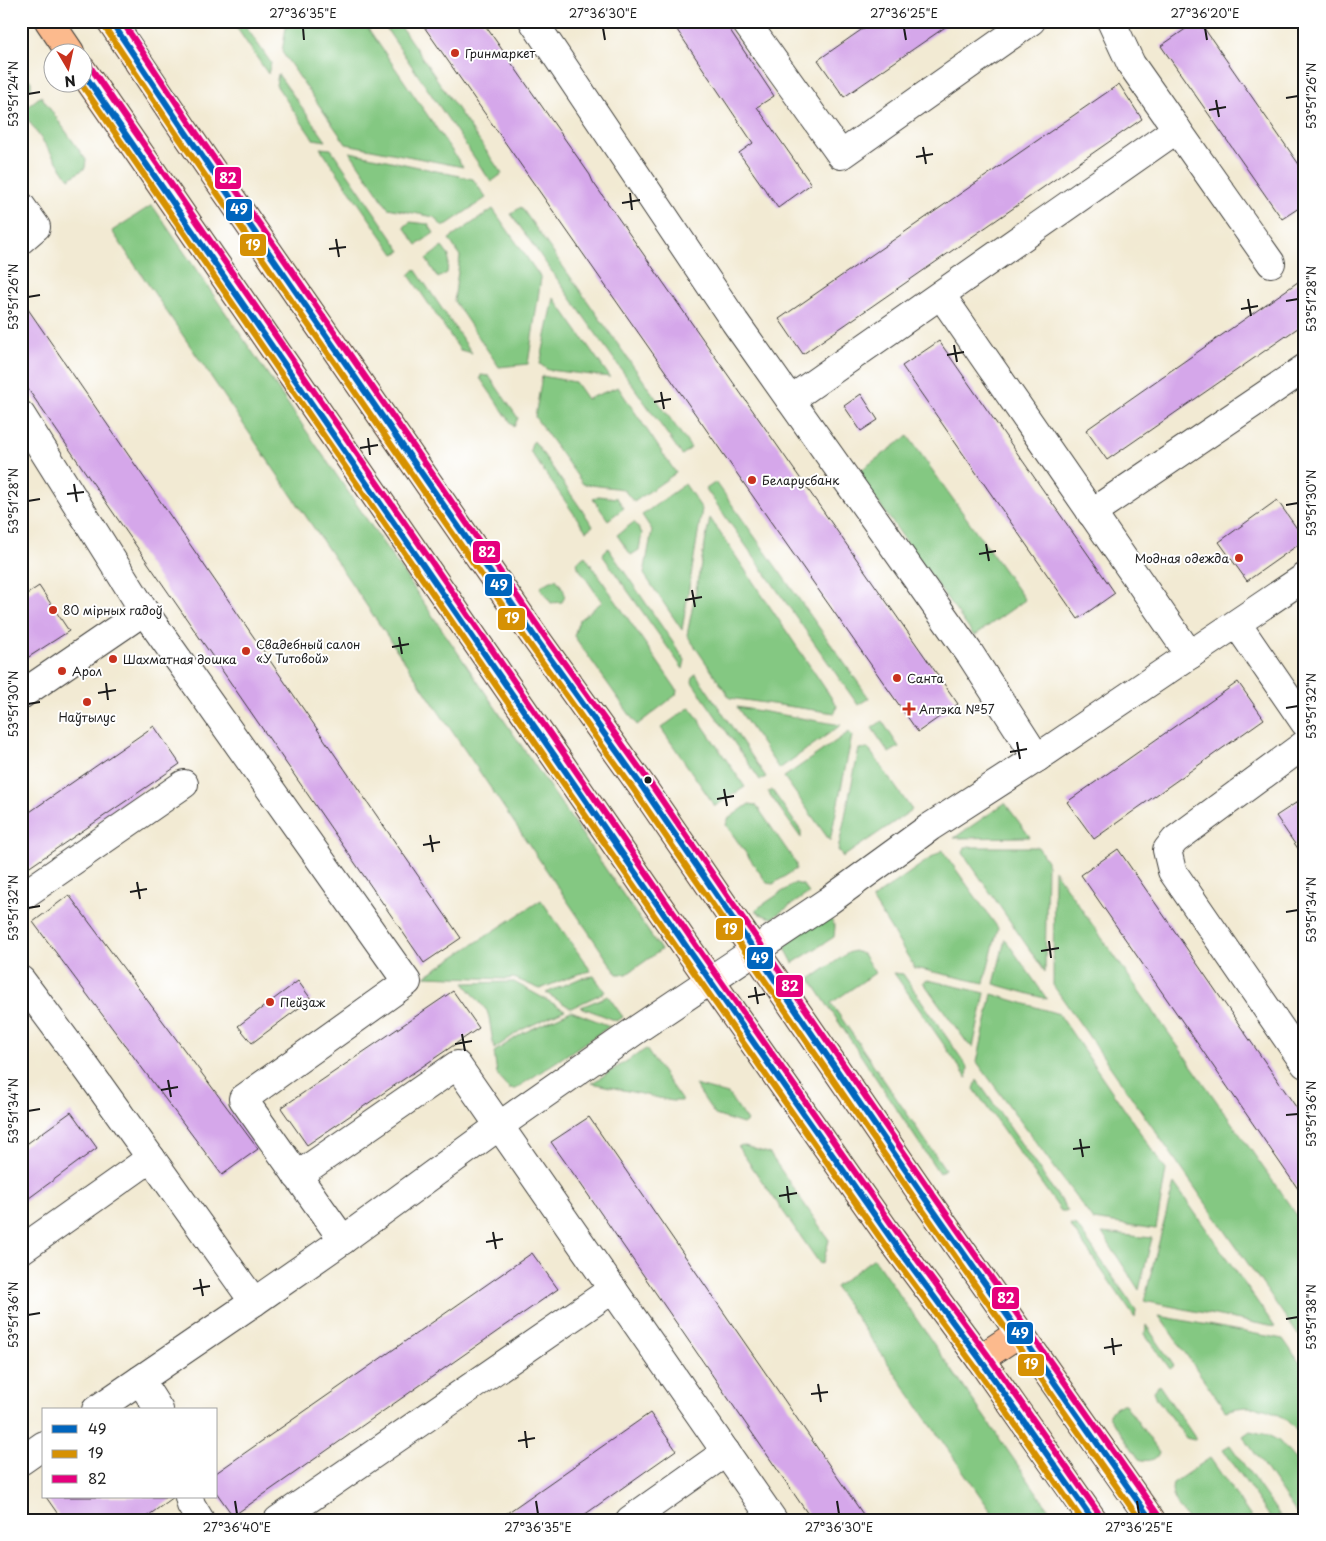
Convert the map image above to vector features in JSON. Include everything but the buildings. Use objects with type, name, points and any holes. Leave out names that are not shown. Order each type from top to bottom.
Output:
[{"type":"main road","points":[[49,21],[63,42]]},
{"type":"main road","points":[[111,21],[197,149],[537,640],[641,785],[1019,1333],[1151,1520]]},
{"type":"main road","points":[[92,84],[710,980],[892,1240],[980,1359],[1093,1520]]},
{"type":"main road","points":[[980,1359],[1019,1333]]},
{"type":"lane","points":[[532,21],[730,315],[970,654],[1037,758]]},
{"type":"lane","points":[[745,21],[841,155],[1031,21]]},
{"type":"lane","points":[[1111,21],[1131,64],[1271,263]]},
{"type":"lane","points":[[790,400],[1177,129]]},
{"type":"lane","points":[[21,206],[36,227],[21,240]]},
{"type":"lane","points":[[941,295],[1190,655]]},
{"type":"lane","points":[[1091,513],[1305,368]]},
{"type":"lane","points":[[21,415],[144,610],[407,982],[243,1099],[343,1240]]},
{"type":"lane","points":[[99,1408],[343,1240],[499,1126],[710,980],[827,902],[930,827],[1037,758],[1305,577]]},
{"type":"lane","points":[[21,695],[144,610]]},
{"type":"lane","points":[[1237,624],[1305,723]]},
{"type":"lane","points":[[1305,744],[1175,840],[1168,850],[1172,871],[1305,1064]]},
{"type":"lane","points":[[21,897],[184,784]]},
{"type":"lane","points":[[21,980],[254,1302]]},
{"type":"lane","points":[[297,1176],[457,1066],[773,1520]]},
{"type":"lane","points":[[21,1250],[151,1158]]},
{"type":"lane","points":[[278,1520],[613,1289]]},
{"type":"lane","points":[[140,1380],[158,1408]]},
{"type":"lane","points":[[21,1461],[42,1446]]},
{"type":"lane","points":[[630,1520],[726,1452]]},
{"type":"lane","points":[[189,1498],[191,1505],[200,1520]]},
{"type":"green space","points":[[232,21],[242,21],[271,63],[268,74]]},
{"type":"green space","points":[[287,21],[363,21],[463,167],[346,144],[282,52]]},
{"type":"green space","points":[[381,21],[397,21],[502,174],[491,182]]},
{"type":"green space","points":[[21,67],[31,82],[31,88],[21,95]]},
{"type":"green space","points":[[278,74],[326,141],[313,139],[276,85]]},
{"type":"green space","points":[[41,96],[86,160],[85,168],[69,179],[22,111]]},
{"type":"green space","points":[[320,148],[331,149],[401,251],[394,254]]},
{"type":"green space","points":[[350,152],[473,179],[486,198],[443,227],[434,217],[388,208]]},
{"type":"green space","points":[[152,205],[661,950],[627,974],[617,974],[112,231]]},
{"type":"green space","points":[[521,207],[691,448],[682,455],[511,214]]},
{"type":"green space","points":[[493,209],[541,278],[528,364],[499,367],[454,301],[460,256],[449,239]]},
{"type":"green space","points":[[410,222],[428,224],[434,233],[417,245],[404,227]]},
{"type":"green space","points":[[442,247],[449,256],[447,273],[438,278],[426,259]]},
{"type":"green space","points":[[415,269],[472,353],[460,350],[409,275]]},
{"type":"green space","points":[[554,298],[610,377],[548,370],[540,364]]},
{"type":"green space","points":[[481,375],[489,376],[518,418],[514,427],[480,378]]},
{"type":"green space","points":[[542,376],[575,382],[587,399],[618,387],[676,473],[634,502],[623,489],[583,484],[535,417]]},
{"type":"green space","points":[[908,436],[1025,600],[974,636],[857,473]]},
{"type":"green space","points":[[534,441],[593,526],[586,531],[530,451]]},
{"type":"green space","points":[[716,482],[869,698],[858,705],[706,489]]},
{"type":"green space","points":[[685,484],[702,509],[682,630],[644,574],[652,530],[642,515]]},
{"type":"green space","points":[[598,496],[617,498],[624,508],[608,520],[593,499]]},
{"type":"green space","points":[[710,518],[837,706],[835,713],[730,698],[687,635]]},
{"type":"green space","points":[[634,522],[642,533],[639,550],[631,555],[617,535]]},
{"type":"green space","points":[[608,548],[685,660],[683,669],[603,556]]},
{"type":"green space","points":[[585,556],[677,690],[676,695],[637,725],[574,636],[579,620],[602,602],[578,567],[577,562]]},
{"type":"green space","points":[[556,579],[564,590],[564,599],[562,602],[551,603],[541,589],[542,585]]},
{"type":"green space","points":[[696,674],[766,777],[760,780],[692,682],[693,676]]},
{"type":"green space","points":[[690,707],[745,787],[715,806],[661,728]]},
{"type":"green space","points":[[737,707],[841,725],[779,769]]},
{"type":"green space","points":[[882,721],[899,747],[889,753],[872,728]]},
{"type":"green space","points":[[849,732],[852,736],[830,841],[784,777]]},
{"type":"green space","points":[[868,748],[912,810],[843,857],[838,850],[859,749]]},
{"type":"green space","points":[[772,790],[801,831],[801,838],[768,792]]},
{"type":"green space","points":[[1005,803],[1030,837],[954,838]]},
{"type":"green space","points":[[749,804],[756,805],[796,863],[796,869],[773,884],[767,883],[726,825],[728,819]]},
{"type":"green space","points":[[965,847],[1038,847],[1047,861],[1045,972],[963,853]]},
{"type":"green space","points":[[942,850],[998,928],[984,983],[915,968],[872,899]]},
{"type":"green space","points":[[1054,870],[1305,1227],[1305,1337],[1298,1335],[1053,985]]},
{"type":"green space","points":[[795,883],[803,885],[809,893],[772,918],[759,914],[755,910]]},
{"type":"green space","points":[[541,900],[591,971],[540,989],[514,978],[425,976]]},
{"type":"green space","points":[[825,911],[835,926],[834,937],[793,963],[786,950],[786,945]]},
{"type":"green space","points":[[1005,939],[1047,999],[994,984]]},
{"type":"green space","points":[[854,951],[863,954],[875,973],[831,1003],[945,1169],[939,1173],[810,979],[848,953]]},
{"type":"green space","points":[[894,973],[903,974],[968,1068],[967,1078]]},
{"type":"green space","points":[[594,976],[605,992],[571,1008],[546,993],[581,978]]},
{"type":"green space","points":[[928,980],[985,993],[973,1047],[968,1044],[923,982]]},
{"type":"green space","points":[[514,982],[565,1010],[521,1030],[494,1049],[487,1011],[464,983]]},
{"type":"green space","points":[[992,994],[1059,1014],[1166,1170],[1156,1229],[1093,1220],[977,1062]]},
{"type":"green space","points":[[608,996],[623,1017],[617,1021],[581,1007]]},
{"type":"green space","points":[[571,1011],[610,1026],[515,1089],[509,1089],[497,1074],[494,1052],[523,1033]]},
{"type":"green space","points":[[646,1049],[682,1101],[672,1101],[592,1083]]},
{"type":"green space","points":[[977,1080],[1068,1211],[1061,1211],[974,1089]]},
{"type":"green space","points":[[695,1085],[728,1094],[747,1121],[743,1124],[715,1115]]},
{"type":"green space","points":[[742,1145],[770,1154],[829,1240],[823,1263],[820,1264],[738,1147]]},
{"type":"green space","points":[[1174,1183],[1275,1327],[1144,1301]]},
{"type":"green space","points":[[1070,1225],[1077,1226],[1136,1310],[1135,1318]]},
{"type":"green space","points":[[1102,1233],[1152,1238],[1139,1290]]},
{"type":"green space","points":[[874,1258],[1056,1520],[997,1520],[835,1287]]},
{"type":"green space","points":[[1159,1316],[1283,1339],[1305,1370],[1305,1441],[1286,1420],[1265,1409],[1241,1407],[1226,1411]]},
{"type":"green space","points":[[1146,1325],[1174,1366],[1170,1369],[1145,1334]]},
{"type":"green space","points":[[1159,1385],[1196,1439],[1186,1438],[1157,1399],[1154,1391]]},
{"type":"green space","points":[[1121,1404],[1125,1404],[1159,1452],[1154,1459],[1139,1459],[1109,1416],[1109,1413]]},
{"type":"green space","points":[[1250,1431],[1268,1435],[1279,1441],[1305,1471],[1305,1520],[1301,1520],[1243,1436]]},
{"type":"green space","points":[[1230,1445],[1283,1520],[1272,1520],[1223,1449]]},
{"type":"green space","points":[[1210,1458],[1253,1520],[1188,1520],[1174,1498],[1173,1483]]},
{"type":"transit line","name":"49","points":[[111,21],[186,133],[537,640],[641,785],[924,1197],[1151,1520]]},
{"type":"transit line","name":"82","points":[[122,21],[193,128],[544,635],[648,780],[931,1192],[1158,1515]]},
{"type":"transit line","name":"19","points":[[104,26],[179,138],[530,645],[634,790],[917,1202],[1140,1520]]},
{"type":"transit line","name":"82","points":[[92,69],[695,944],[899,1235],[987,1354],[1100,1515]]},
{"type":"transit line","name":"49","points":[[92,85],[688,949],[892,1240],[980,1359],[1093,1520]]},
{"type":"transit line","name":"19","points":[[87,92],[681,954],[885,1245],[973,1364],[1082,1520]]},
{"type":"place","name":"Гринмаркет","points":[[455,53]]},
{"type":"place","name":"Беларусбанк","points":[[752,480]]},
{"type":"place","name":"Модная одежда","points":[[1239,558]]},
{"type":"place","name":"80 мірных гадоў","points":[[53,610]]},
{"type":"place","name":"Свадебный салон «У Титовой»","points":[[246,651]]},
{"type":"place","name":"Шахматная дошка","points":[[113,659]]},
{"type":"place","name":"Арол","points":[[62,671]]},
{"type":"place","name":"Санта","points":[[897,678]]},
{"type":"place","name":"Наўтылус","points":[[87,702]]},
{"type":"place","name":"Аптэка №57","points":[[909,709]]},
{"type":"place","name":"Пейзаж","points":[[270,1002]]}]
